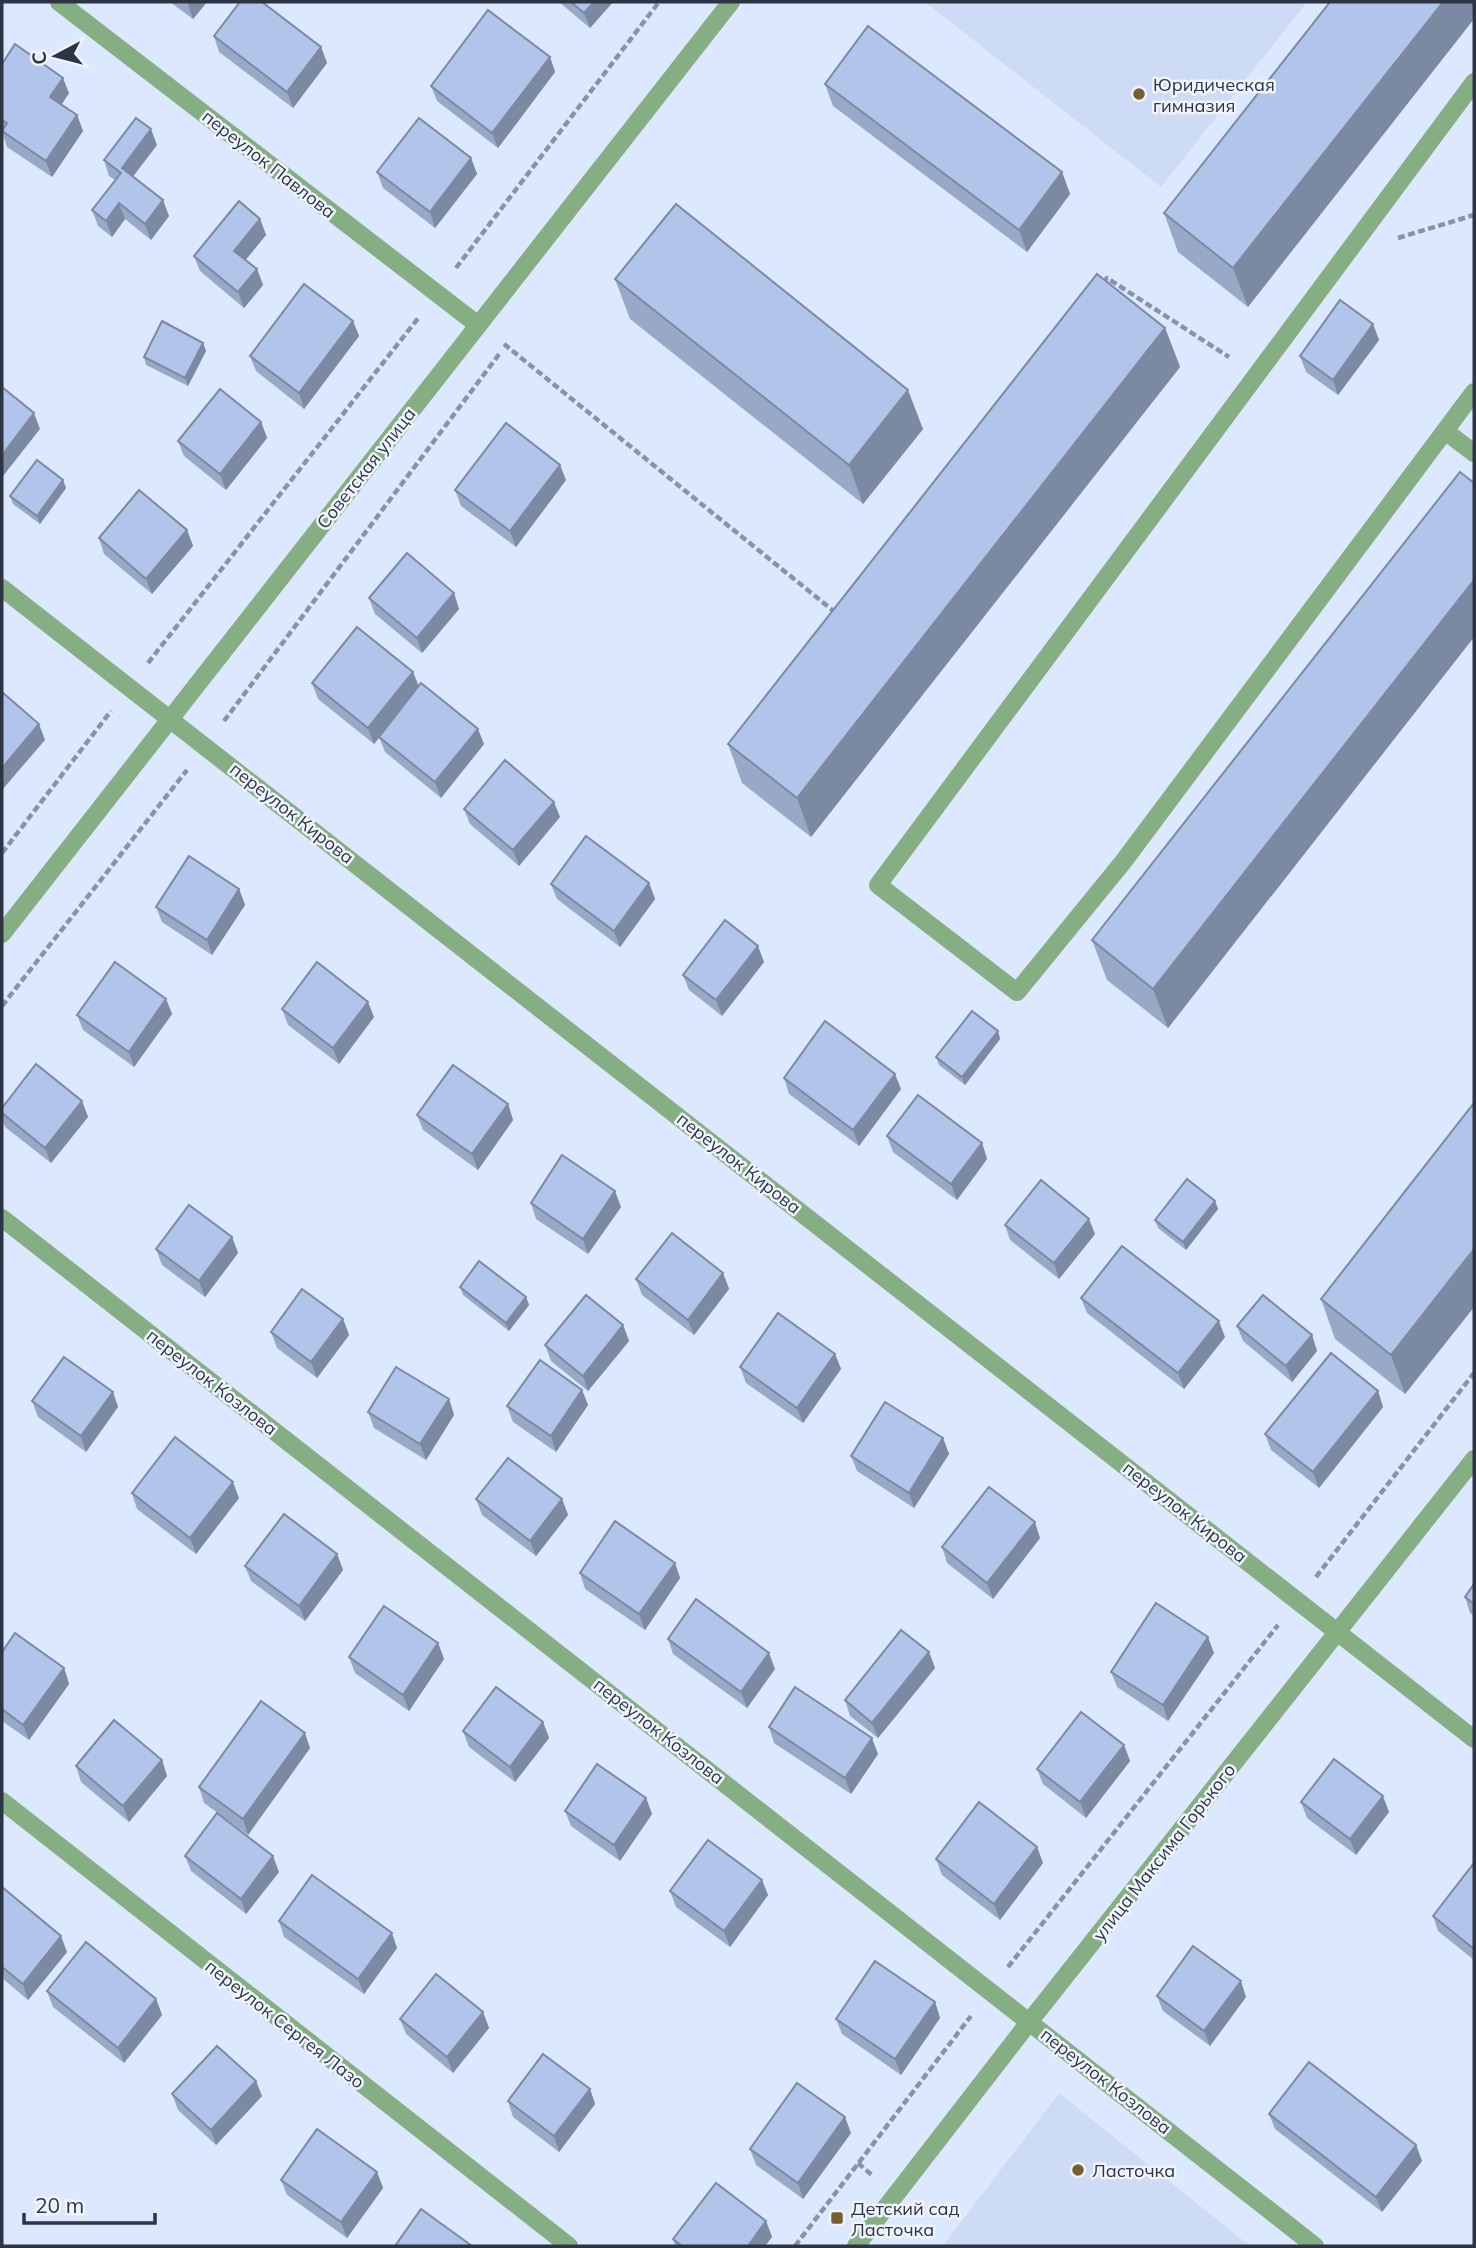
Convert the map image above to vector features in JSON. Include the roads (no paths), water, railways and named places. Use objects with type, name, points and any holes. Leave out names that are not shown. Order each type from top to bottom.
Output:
[{"type":"street","name":"переулок Павлова","points":[[59,2],[479,324]]},
{"type":"street","name":"Советская улица","points":[[2,934],[731,2]]},
{"type":"street","points":[[1474,82],[878,885],[1017,992],[1123,862],[1474,392]]},
{"type":"street","points":[[1446,431],[1474,453]]},
{"type":"street","name":"переулок Кирова","points":[[2,588],[1474,1739]]},
{"type":"street","name":"переулок Козлова","points":[[2,1218],[1315,2246]]},
{"type":"street","name":"улица Максима Горького","points":[[856,2246],[1030,2021],[1474,1460]]},
{"type":"street","name":"переулок Сергея Лазо","points":[[2,1801],[569,2246]]},
{"type":"place","name":"Юридическая гимназия","points":[[1139,94]]},
{"type":"place","name":"Ласточка","points":[[1078,2170]]},
{"type":"place","name":"Детский сад Ласточка","points":[[837,2218]]}]
